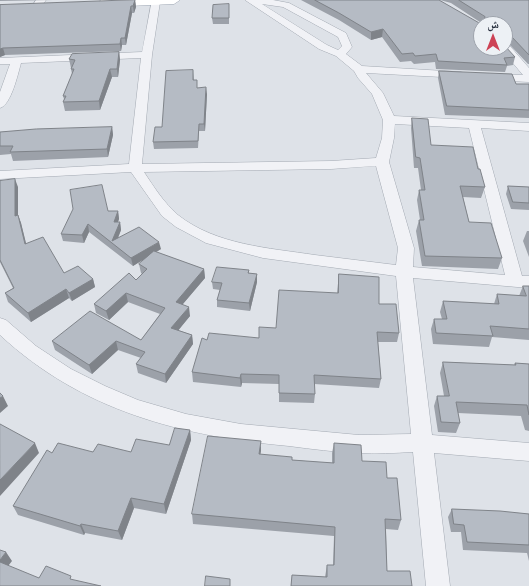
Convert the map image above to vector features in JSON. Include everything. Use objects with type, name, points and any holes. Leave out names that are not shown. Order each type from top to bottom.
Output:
[{"type":"main road","points":[[93,4],[174,0]]},
{"type":"main road","points":[[23,6],[40,3],[54,5]]},
{"type":"street","points":[[250,0],[323,47],[340,54],[359,69],[362,76],[377,93],[389,120],[388,138],[382,162],[406,248],[404,273],[438,586]]},
{"type":"street","points":[[257,0],[286,5],[342,35],[347,47],[340,54]]},
{"type":"street","points":[[155,2],[147,55],[135,168],[162,208],[180,224],[206,237],[245,248],[287,256],[404,273],[522,282],[474,124]]},
{"type":"street","points":[[0,61],[147,55]]},
{"type":"street","points":[[513,56],[529,75]]},
{"type":"street","points":[[0,104],[17,60]]},
{"type":"street","points":[[359,69],[529,79]]},
{"type":"street","points":[[389,120],[529,127]]},
{"type":"street","points":[[0,174],[135,168],[331,165],[382,162]]},
{"type":"street","points":[[0,325],[29,351],[64,374],[98,392],[134,407],[186,423],[241,433],[359,444],[422,443],[529,452]]},
{"type":"building","points":[[135,0],[133,6],[131,6],[125,38],[121,38],[120,44],[0,49],[0,5]]},
{"type":"building","points":[[315,0],[439,0],[473,19],[473,56],[513,55],[515,57],[504,58],[507,65],[438,61],[436,54],[415,56],[413,53],[402,54],[383,29],[371,32]]},
{"type":"building","points":[[459,0],[529,0],[529,55],[513,38],[513,16],[483,16]]},
{"type":"building","points":[[229,4],[229,18],[212,18],[213,5]]},
{"type":"building","points":[[119,52],[117,69],[110,69],[99,101],[63,102],[66,96],[63,96],[74,69],[71,69],[75,60],[69,59],[72,54]]},
{"type":"building","points":[[193,70],[193,80],[197,80],[197,88],[206,87],[204,124],[199,124],[198,141],[153,142],[155,127],[162,127],[166,71]]},
{"type":"building","points":[[439,71],[512,74],[516,84],[529,84],[529,110],[447,106]]},
{"type":"building","points":[[412,118],[428,119],[431,145],[473,147],[478,169],[480,169],[485,187],[460,186],[469,222],[491,223],[502,258],[425,256],[419,220],[424,220],[419,190],[425,190],[420,158],[416,157]]},
{"type":"building","points":[[112,127],[107,149],[10,152],[13,146],[0,146],[0,132],[36,129]]},
{"type":"building","points":[[15,179],[15,216],[18,215],[25,244],[43,237],[64,273],[78,266],[93,279],[69,293],[66,289],[28,313],[5,293],[14,288],[0,260],[0,181]]},
{"type":"building","points":[[102,185],[108,211],[118,211],[114,222],[120,222],[112,241],[139,227],[159,242],[131,258],[88,224],[82,235],[61,234],[73,209],[70,190]]},
{"type":"building","points":[[508,186],[529,187],[529,203],[513,202]]},
{"type":"building","points":[[154,251],[204,269],[176,302],[189,307],[171,328],[192,335],[165,374],[136,364],[145,352],[116,341],[89,365],[52,341],[90,311],[141,340],[165,308],[126,293],[106,311],[94,304],[129,273],[136,280],[147,269],[139,264]]},
{"type":"building","points":[[217,267],[249,270],[248,273],[257,274],[249,303],[217,300],[222,283],[212,282]]},
{"type":"building","points":[[339,274],[379,277],[379,304],[396,304],[399,333],[377,332],[381,379],[314,375],[315,394],[279,393],[279,375],[241,374],[240,378],[192,372],[202,338],[207,340],[209,333],[259,338],[259,327],[276,328],[279,290],[338,293]]},
{"type":"building","points":[[523,286],[529,286],[529,329],[490,326],[493,336],[436,333],[434,319],[447,319],[443,301],[499,304],[497,294],[526,296]]},
{"type":"building","points":[[443,362],[516,365],[515,363],[529,364],[529,415],[527,405],[456,402],[460,423],[441,422],[437,396],[449,396]]},
{"type":"building","points":[[0,424],[35,443],[0,480]]},
{"type":"building","points":[[175,428],[190,430],[164,504],[131,498],[118,531],[81,524],[80,526],[13,506],[47,450],[52,453],[58,443],[93,452],[98,444],[131,452],[136,439],[169,445]]},
{"type":"building","points":[[208,436],[261,441],[259,454],[292,457],[292,460],[334,463],[334,443],[361,445],[362,461],[386,462],[387,478],[397,478],[401,520],[385,519],[387,571],[410,571],[412,586],[291,586],[292,575],[327,577],[327,565],[334,565],[335,527],[192,514]]},
{"type":"building","points":[[452,509],[529,514],[529,545],[467,542],[464,525],[454,524]]},
{"type":"building","points":[[0,550],[6,552],[0,560]]},
{"type":"building","points":[[0,562],[39,578],[46,566],[71,576],[70,579],[101,586],[0,586]]},
{"type":"building","points":[[206,576],[230,579],[230,586],[205,586]]}]
